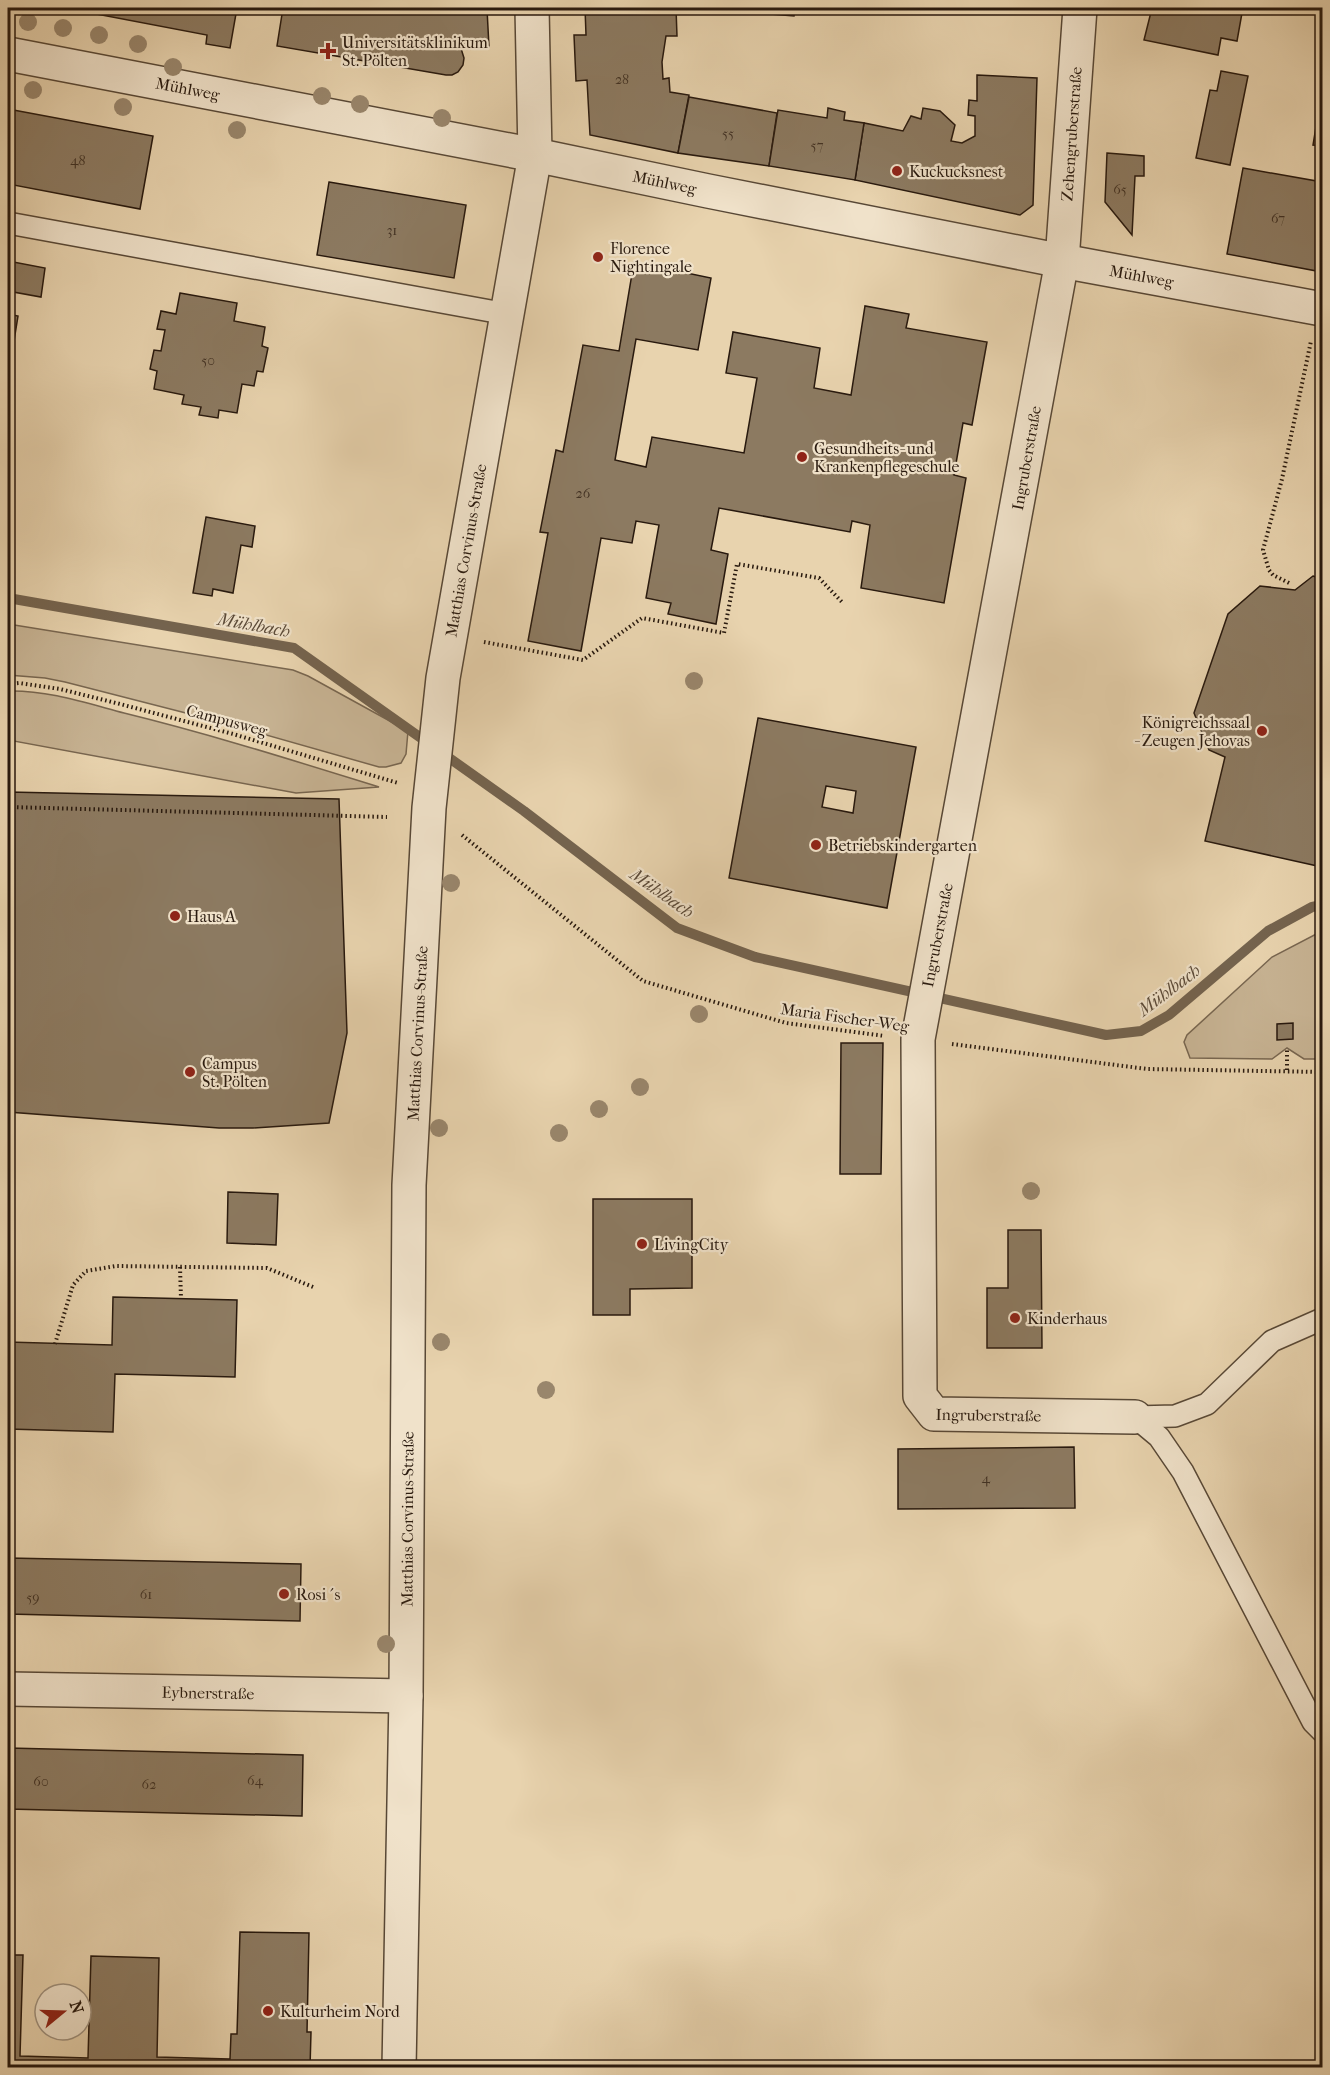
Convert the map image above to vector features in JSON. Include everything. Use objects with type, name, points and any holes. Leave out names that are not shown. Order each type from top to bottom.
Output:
[{"type":"street","name":"Matthias Corvinus-Straße","points":[[399,2067],[406,1696],[410,1185],[429,808],[442,678],[535,155],[532,8]]},
{"type":"street","name":"Zehengruberstraße","points":[[1062,261],[1080,8]]},
{"type":"street","name":"Mühlweg","points":[[8,54],[535,155],[708,192],[1062,261],[1320,308]]},
{"type":"street","name":"Ingruberstraße","points":[[1062,261],[919,1032],[920,1396],[934,1414],[1135,1417]]},
{"type":"street","name":"Eybnerstraße","points":[[8,1689],[406,1696]]},
{"type":"lane","points":[[8,223],[507,314]]},
{"type":"lane","points":[[1135,1417],[1175,1416],[1207,1404],[1272,1341],[1323,1319]]},
{"type":"lane","points":[[1135,1417],[1159,1437],[1184,1472],[1313,1722],[1323,1731]]},
{"type":"path","points":[[1289,583],[1273,575],[1269,570],[1263,550],[1282,479],[1320,308]]},
{"type":"path","points":[[450,635],[583,660],[642,618],[724,633],[737,564],[819,578],[842,602]]},
{"type":"path","name":"Campusweg","points":[[8,684],[60,689],[120,704],[388,779],[398,783],[429,808]]},
{"type":"path","points":[[8,807],[387,817]]},
{"type":"path","name":"Maria Fischer-Weg","points":[[429,808],[643,981],[786,1023],[919,1032],[1147,1069],[1323,1072]]},
{"type":"path","points":[[1287,1048],[1287,1070]]},
{"type":"path","points":[[55,1344],[73,1285],[86,1271],[116,1266],[267,1268],[313,1287]]},
{"type":"path","points":[[180,1267],[181,1299]]},
{"type":"shaded area","points":[[8,624],[293,670],[408,731],[406,754],[401,763],[379,767],[217,721],[65,682],[8,675]]},
{"type":"shaded area","points":[[8,691],[23,691],[81,701],[220,739],[379,787],[296,793],[8,740]]},
{"type":"shaded area","points":[[1322,931],[1322,1059],[1304,1059],[1287,1048],[1272,1059],[1190,1058],[1184,1042],[1187,1035],[1272,957]]},
{"type":"building","points":[[65,8],[237,8],[230,48],[206,44],[207,35]]},
{"type":"building","points":[[283,8],[487,9],[489,47],[459,42],[464,58],[463,65],[458,72],[446,75],[277,46]]},
{"type":"building","points":[[585,8],[676,8],[677,36],[666,36],[662,62],[663,79],[669,78],[670,92],[689,95],[678,153],[590,135],[587,80],[576,81],[574,35],[586,35]]},
{"type":"building","points":[[772,8],[795,8],[794,16],[771,14]]},
{"type":"building","points":[[1152,8],[1227,8],[1242,13],[1237,41],[1221,38],[1218,55],[1144,40]]},
{"type":"building","points":[[1221,71],[1248,76],[1230,165],[1196,158],[1210,90],[1217,91]]},
{"type":"building","points":[[977,75],[1037,78],[1033,205],[1020,215],[855,180],[864,123],[903,131],[911,116],[921,119],[923,108],[940,111],[955,125],[951,141],[962,143],[975,136],[975,116],[968,115],[969,100],[977,101]]},
{"type":"building","points":[[689,97],[777,113],[769,166],[678,153]]},
{"type":"building","points":[[828,108],[845,112],[844,120],[864,123],[855,180],[769,166],[778,110],[827,118]]},
{"type":"building","points":[[8,109],[153,136],[140,209],[8,184]]},
{"type":"building","points":[[1317,121],[1322,122],[1322,146],[1313,145]]},
{"type":"building","points":[[1107,153],[1144,156],[1144,176],[1135,176],[1132,235],[1105,202]]},
{"type":"building","points":[[1243,168],[1322,182],[1322,272],[1227,254]]},
{"type":"building","points":[[329,182],[466,205],[454,278],[317,255]]},
{"type":"building","points":[[8,261],[45,268],[41,297],[8,291]]},
{"type":"building","name":"Gesundheits- und Krankenpflegeschule","points":[[634,262],[711,278],[698,350],[636,339],[615,460],[646,467],[652,437],[744,453],[757,378],[726,373],[733,332],[820,348],[814,388],[851,395],[865,306],[909,314],[906,328],[987,342],[972,425],[963,423],[954,475],[966,478],[944,603],[861,588],[870,525],[852,521],[850,532],[719,508],[711,550],[728,554],[716,624],[668,614],[671,603],[646,598],[659,525],[636,521],[632,543],[601,538],[581,651],[528,641],[548,533],[540,532],[556,450],[563,452],[583,345],[619,351]]},
{"type":"building","points":[[180,293],[237,303],[234,321],[265,327],[262,346],[268,348],[263,372],[257,371],[254,386],[242,384],[237,413],[219,410],[218,418],[199,415],[201,407],[182,404],[184,395],[154,389],[157,371],[150,369],[154,350],[161,351],[165,330],[157,329],[161,311],[176,314]]},
{"type":"building","points":[[8,314],[18,316],[13,347],[8,346]]},
{"type":"building","points":[[206,517],[255,526],[252,547],[241,545],[233,593],[213,589],[212,596],[193,593]]},
{"type":"building","name":"Königreichssaal - Zeugen Jehovas","points":[[1313,576],[1322,579],[1322,867],[1205,841],[1225,757],[1209,750],[1194,713],[1228,614],[1260,586],[1295,590]]},
{"type":"building","name":"Betriebskindergarten","points":[[758,718],[916,747],[887,908],[729,878]],"holes":[[[826,786],[856,791],[853,813],[822,807]]]},
{"type":"building","name":"Haus A","points":[[8,792],[339,799],[347,1033],[329,1123],[219,1128],[8,1112]]},
{"type":"building","points":[[1293,1023],[1293,1039],[1277,1040],[1277,1024]]},
{"type":"building","points":[[841,1043],[883,1043],[881,1174],[840,1174]]},
{"type":"building","points":[[228,1192],[278,1194],[276,1245],[227,1243]]},
{"type":"building","name":"LivingCity","points":[[593,1199],[692,1199],[692,1288],[630,1289],[630,1315],[593,1315]]},
{"type":"building","name":"Kinderhaus","points":[[1008,1230],[1041,1230],[1042,1348],[987,1348],[987,1288],[1008,1288]]},
{"type":"building","points":[[113,1297],[237,1300],[235,1377],[115,1374],[113,1432],[8,1429],[8,1342],[112,1345]]},
{"type":"building","points":[[1074,1447],[1075,1508],[898,1509],[898,1449]]},
{"type":"building","points":[[8,1558],[301,1564],[300,1621],[8,1614]]},
{"type":"building","points":[[8,1748],[303,1755],[302,1816],[8,1809]]},
{"type":"building","points":[[240,1932],[309,1933],[307,2032],[311,2032],[310,2068],[8,2068],[8,1955],[23,1955],[20,2056],[88,2058],[88,2042],[93,2042],[91,1956],[159,1958],[157,2057],[230,2059],[231,2034],[237,2034]]},
{"type":"waterway","name":"Mühlbach","points":[[8,598],[294,648],[524,811],[677,928],[755,957],[1106,1035],[1141,1031],[1169,1015],[1268,931],[1312,907],[1322,905]]},
{"type":"place","name":"Universitätsklinikum St. Pölten","points":[[328,51]]},
{"type":"place","name":"Kuckucksnest","points":[[897,171]]},
{"type":"place","name":"Florence Nightingale","points":[[598,257]]},
{"type":"place","name":"Gesundheits- und Krankenpflegeschule","points":[[802,457]]},
{"type":"place","name":"Königreichssaal - Zeugen Jehovas","points":[[1262,731]]},
{"type":"place","name":"Betriebskindergarten","points":[[816,845]]},
{"type":"place","name":"Haus A","points":[[175,916]]},
{"type":"place","name":"Campus St. Pölten","points":[[190,1072]]},
{"type":"place","name":"LivingCity","points":[[642,1244]]},
{"type":"place","name":"Kinderhaus","points":[[1015,1318]]},
{"type":"place","name":"Rosi´s","points":[[284,1594]]},
{"type":"place","name":"Kulturheim Nord","points":[[268,2011]]}]
